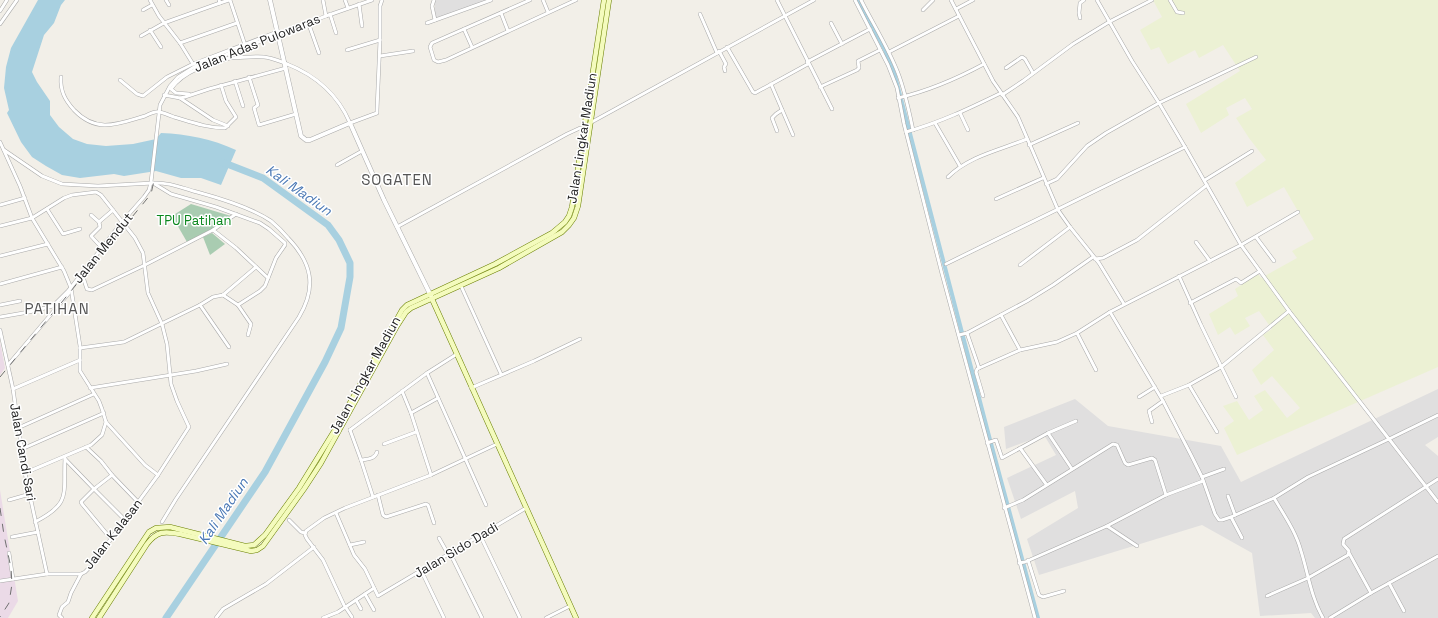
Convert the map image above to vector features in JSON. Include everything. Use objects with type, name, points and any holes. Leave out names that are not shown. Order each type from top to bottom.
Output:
[{"type":"main road","name":"Jalan Lingkar Madiun","points":[[92,618],[149,532],[161,527],[170,527],[181,532],[243,548],[250,552],[257,550],[269,538],[304,489],[397,316],[407,305],[460,286],[499,268],[555,236],[569,225],[574,218],[578,206],[590,123],[604,0]]},
{"type":"main road","name":"Jalan Lingkar Madiun","points":[[331,440],[341,428],[402,318],[411,308],[431,296],[552,233],[565,222],[569,216],[572,208],[584,128],[609,0]]},
{"type":"main road","points":[[431,296],[471,388],[576,618]]},
{"type":"main road","name":"Jalan Lingkar Madiun","points":[[99,618],[153,537],[163,533],[181,532]]},
{"type":"street","points":[[0,11],[7,0]]},
{"type":"street","points":[[0,24],[17,0]]},
{"type":"street","points":[[150,0],[164,23],[180,43],[193,64]]},
{"type":"street","points":[[166,0],[169,5]]},
{"type":"street","points":[[120,80],[137,94],[143,96],[167,77],[193,64],[245,45],[229,0],[220,1],[164,23],[141,36]]},
{"type":"street","points":[[270,0],[300,134],[302,138],[308,140],[376,113],[380,56],[380,6],[382,0]]},
{"type":"street","points":[[323,0],[336,33]]},
{"type":"street","points":[[345,0],[348,8]]},
{"type":"street","name":"Jalan Adas Pulowaras","points":[[152,182],[158,112],[164,95],[170,86],[184,73],[192,68],[245,45],[372,0]]},
{"type":"street","points":[[434,0],[432,6],[436,20]]},
{"type":"street","points":[[427,23],[491,0]]},
{"type":"street","points":[[530,0],[432,43],[430,47],[434,60],[438,62],[576,0]]},
{"type":"street","points":[[543,0],[548,12]]},
{"type":"street","points":[[777,0],[832,109]]},
{"type":"street","points":[[590,123],[814,0]]},
{"type":"street","points":[[855,0],[902,97],[910,131]]},
{"type":"street","points":[[861,0],[889,52],[899,75],[902,97],[959,335],[1034,618]]},
{"type":"street","points":[[923,10],[933,0]]},
{"type":"street","points":[[951,0],[1001,94],[1018,117],[1058,210],[1099,263],[1124,304]]},
{"type":"street","points":[[956,9],[973,0]]},
{"type":"street","points":[[1080,18],[1079,6],[1084,0]]},
{"type":"street","points":[[1097,0],[1108,22],[1159,103],[1242,245],[1289,311],[1438,502]]},
{"type":"street","points":[[910,131],[960,113],[1001,94],[1073,44],[1108,22],[1152,0]]},
{"type":"street","points":[[1170,0],[1177,12],[1183,12]]},
{"type":"street","points":[[359,4],[362,26]]},
{"type":"street","points":[[143,10],[152,5]]},
{"type":"street","points":[[501,13],[508,31]]},
{"type":"street","points":[[700,14],[718,52],[726,64],[724,67],[725,71]]},
{"type":"street","points":[[889,52],[959,16]]},
{"type":"street","points":[[308,22],[319,53]]},
{"type":"street","points":[[180,43],[237,23]]},
{"type":"street","points":[[831,23],[842,44]]},
{"type":"street","points":[[464,29],[472,47]]},
{"type":"street","points":[[150,30],[161,48]]},
{"type":"street","points":[[727,47],[754,93],[756,93],[842,44],[870,30]]},
{"type":"street","points":[[346,50],[380,40]]},
{"type":"street","points":[[820,87],[857,70],[858,61],[880,50]]},
{"type":"street","points":[[380,56],[413,51]]},
{"type":"street","points":[[229,53],[230,58]]},
{"type":"street","points":[[192,94],[176,93],[171,89],[179,80],[195,70],[230,58],[263,57],[279,60],[286,66],[305,72],[325,87],[340,104],[350,123],[431,296]]},
{"type":"street","points":[[1006,68],[1022,57],[1025,59],[1033,73]]},
{"type":"street","points":[[1046,184],[1057,179],[1087,146],[1106,133],[1159,103],[1256,57]]},
{"type":"street","points":[[902,97],[956,79],[984,64]]},
{"type":"street","points":[[180,98],[286,66]]},
{"type":"street","points":[[61,77],[61,91],[68,103],[83,118],[98,125],[112,125],[158,112],[200,125],[225,128],[236,117],[226,101],[221,85]]},
{"type":"street","points":[[249,77],[258,105],[254,108],[259,125],[296,114]]},
{"type":"street","points":[[235,81],[243,106]]},
{"type":"street","points":[[771,84],[793,135]]},
{"type":"street","points":[[164,95],[180,98],[212,120],[228,126]]},
{"type":"street","points":[[777,131],[772,118],[782,110]]},
{"type":"street","points":[[960,113],[968,130]]},
{"type":"street","points":[[935,123],[960,166]]},
{"type":"street","points":[[1029,144],[1078,123]]},
{"type":"street","points":[[397,226],[567,134],[580,128],[584,128]]},
{"type":"street","points":[[948,177],[953,170],[991,151],[1027,139]]},
{"type":"street","points":[[0,142],[1,147],[4,150],[42,176],[62,184],[98,186],[152,182],[172,184],[224,200],[256,213],[271,222],[296,247],[304,258],[311,282],[309,293],[301,314],[176,498],[162,522]]},
{"type":"street","points":[[946,264],[1185,147]]},
{"type":"street","points":[[4,150],[32,218],[62,267],[70,289],[80,348],[81,372],[104,413],[106,422],[102,435],[95,442],[65,458],[25,473]]},
{"type":"street","points":[[337,165],[362,151]]},
{"type":"street","points":[[1204,180],[1252,151]]},
{"type":"street","points":[[996,199],[1043,178]]},
{"type":"street","points":[[152,182],[171,194],[260,223],[286,244],[280,251],[265,286],[260,291],[238,305]]},
{"type":"street","name":"Jalan Mendut","points":[[8,365],[122,222],[144,197],[152,182]]},
{"type":"street","points":[[1099,263],[1103,258],[1137,240],[1207,185]]},
{"type":"street","points":[[0,226],[32,218],[72,195],[96,192],[101,195],[138,242],[143,253],[150,299],[162,324],[167,344],[170,374]]},
{"type":"street","points":[[0,205],[25,198]]},
{"type":"street","points":[[47,209],[63,234],[80,229]]},
{"type":"street","points":[[99,222],[113,210]]},
{"type":"street","points":[[983,396],[976,372],[979,368],[1020,350],[1057,342],[1077,333],[1124,304],[1242,245],[1298,212]]},
{"type":"street","points":[[82,274],[87,289],[90,291],[213,230],[236,214]]},
{"type":"street","points":[[91,215],[99,222],[100,227],[91,236],[102,248]]},
{"type":"street","points":[[1020,265],[1070,227]]},
{"type":"street","points":[[213,230],[236,248],[268,278]]},
{"type":"street","points":[[1256,237],[1274,261]]},
{"type":"street","points":[[1196,242],[1210,261]]},
{"type":"street","points":[[0,256],[48,244]]},
{"type":"street","points":[[959,335],[966,333],[1001,315],[1053,285],[1094,258],[1103,258]]},
{"type":"street","points":[[80,348],[121,343],[162,324],[213,297],[223,295],[256,266]]},
{"type":"street","points":[[0,284],[62,267]]},
{"type":"street","points":[[1190,303],[1236,279],[1241,283],[1260,271]]},
{"type":"street","points":[[1179,276],[1190,303],[1236,397]]},
{"type":"street","points":[[460,286],[501,374]]},
{"type":"street","points":[[223,295],[238,305],[250,324],[248,335]]},
{"type":"street","points":[[0,304],[20,301]]},
{"type":"street","points":[[200,305],[229,347]]},
{"type":"street","points":[[0,317],[54,308]]},
{"type":"street","points":[[1160,396],[1189,385],[1221,366],[1289,311]]},
{"type":"street","points":[[1110,312],[1163,401],[1202,479],[1217,519],[1222,520],[1233,516],[1274,498],[1308,477],[1438,416]]},
{"type":"street","points":[[1001,315],[1020,350]]},
{"type":"street","name":"Jalan Candi Sari","points":[[0,330],[13,390],[25,473],[48,574]]},
{"type":"street","points":[[966,333],[979,368]]},
{"type":"street","points":[[1077,333],[1096,370]]},
{"type":"street","points":[[471,388],[534,361],[580,339]]},
{"type":"street","points":[[341,428],[350,430],[427,373],[457,354]]},
{"type":"street","points":[[13,390],[80,360]]},
{"type":"street","points":[[90,388],[196,371],[227,364]]},
{"type":"street","points":[[427,373],[486,505]]},
{"type":"street","name":"Jalan Kalasan","points":[[0,581],[48,574],[80,574],[85,572],[91,566],[158,475],[189,427],[174,393],[170,374]]},
{"type":"street","points":[[1189,385],[1217,432]]},
{"type":"street","points":[[1139,397],[1155,387]]},
{"type":"street","points":[[402,391],[411,413],[431,475]]},
{"type":"street","points":[[18,428],[94,394]]},
{"type":"street","points":[[411,413],[438,398]]},
{"type":"street","points":[[1152,422],[1149,411],[1163,401]]},
{"type":"street","points":[[22,449],[104,413]]},
{"type":"street","points":[[988,443],[996,440],[1001,458],[1048,433],[1076,421]]},
{"type":"street","points":[[106,422],[145,465],[158,475]]},
{"type":"street","points":[[350,430],[373,497]]},
{"type":"street","points":[[384,444],[416,432]]},
{"type":"street","points":[[1048,433],[1072,469]]},
{"type":"street","points":[[305,534],[307,530],[336,513],[431,475],[497,444]]},
{"type":"street","points":[[1005,508],[1011,506],[1115,444],[1128,464],[1152,458],[1155,460],[1166,495]]},
{"type":"street","points":[[86,447],[101,461],[112,475],[138,502]]},
{"type":"street","points":[[1020,448],[1046,484]]},
{"type":"street","points":[[361,460],[373,458],[376,456],[377,452]]},
{"type":"street","points":[[65,458],[125,520]]},
{"type":"street","points":[[35,522],[53,512],[63,498],[65,486],[65,458]]},
{"type":"street","points":[[1020,563],[1107,526],[1166,495],[1224,469]]},
{"type":"street","points":[[111,539],[81,503],[94,489],[110,475],[112,475]]},
{"type":"street","points":[[1371,593],[1343,544],[1344,540],[1438,479]]},
{"type":"street","points":[[9,500],[30,494]]},
{"type":"street","points":[[378,495],[383,515],[386,517],[426,504],[428,505],[434,523]]},
{"type":"street","points":[[1228,496],[1233,516],[1242,538]]},
{"type":"street","points":[[1274,498],[1296,536],[1308,578],[1323,618]]},
{"type":"street","name":"Jalan Sido Dadi","points":[[374,588],[377,596],[526,508]]},
{"type":"street","points":[[322,618],[338,612],[374,588],[364,569],[354,555],[336,513]]},
{"type":"street","points":[[289,520],[305,534],[307,539],[323,560],[345,607],[352,617]]},
{"type":"street","points":[[1107,526],[1137,546]]},
{"type":"street","points":[[12,537],[38,532]]},
{"type":"street","points":[[480,536],[520,618]]},
{"type":"street","points":[[439,538],[449,554],[482,618]]},
{"type":"street","points":[[350,544],[364,542]]},
{"type":"street","points":[[216,618],[223,609],[266,584],[314,547]]},
{"type":"street","points":[[9,553],[13,579]]},
{"type":"street","points":[[1267,596],[1308,578],[1349,553]]},
{"type":"street","points":[[1330,618],[1371,593],[1438,556]]},
{"type":"street","points":[[1027,561],[1038,595],[1043,597],[1064,590]]},
{"type":"street","points":[[422,570],[444,618]]},
{"type":"street","points":[[62,618],[59,615],[60,611],[68,602],[80,574]]},
{"type":"street","points":[[1389,583],[1404,611]]},
{"type":"street","points":[[365,594],[374,610]]},
{"type":"street","points":[[356,600],[361,609]]},
{"type":"street","points":[[546,618],[570,606]]},
{"type":"street","points":[[220,613],[223,618]]},
{"type":"shaded area","points":[[435,0],[488,0],[435,20]]},
{"type":"shaded area","points":[[0,342],[5,368],[0,375]]},
{"type":"shaded area","points":[[1438,389],[1438,437],[1425,445],[1438,456],[1438,618],[1315,618],[1311,613],[1260,616],[1252,553],[1202,525],[1039,575],[1027,539],[1078,508],[1075,491],[1021,519],[1007,478],[1056,455],[1044,435],[1006,449],[1004,427],[1075,399],[1108,426],[1221,446],[1241,482]]},
{"type":"shaded area","points":[[0,490],[18,601],[8,618],[0,618]]},
{"type":"green space","points":[[1153,0],[1438,0],[1438,367],[1237,455],[1224,428],[1234,421],[1223,406],[1237,401],[1249,420],[1263,410],[1254,396],[1265,390],[1287,418],[1300,408],[1272,376],[1261,385],[1252,370],[1274,350],[1263,335],[1272,329],[1259,311],[1245,318],[1250,326],[1235,335],[1230,327],[1218,335],[1209,314],[1238,296],[1235,289],[1258,274],[1261,278],[1297,258],[1292,251],[1314,239],[1284,187],[1247,207],[1235,183],[1266,160],[1236,118],[1252,109],[1245,98],[1226,108],[1229,115],[1201,133],[1186,104],[1240,71],[1223,45],[1199,58],[1195,50],[1168,64],[1159,47],[1151,50],[1140,30],[1162,17]]},
{"type":"green space","name":"TPU Patihan","points":[[191,204],[231,216],[217,227],[187,242],[172,216]]},
{"type":"green space","name":"TPU Patihan","points":[[212,233],[225,244],[210,255],[203,237]]},
{"type":"water","points":[[38,0],[65,0],[61,5],[54,23],[44,35],[32,72],[50,101],[50,115],[59,127],[73,139],[87,144],[106,146],[133,144],[156,139],[161,133],[190,136],[218,143],[236,150],[221,185],[201,178],[181,178],[156,171],[124,176],[114,174],[80,178],[62,175],[32,157],[21,142],[7,113],[9,110],[4,88],[6,67],[11,48]]},
{"type":"waterway","points":[[858,0],[885,50],[895,76],[1038,618]]},
{"type":"waterway","name":"Kali Madiun","points":[[166,618],[265,472],[325,362],[341,328],[350,277],[350,263],[339,240],[328,225],[263,178],[222,162]]},
{"type":"railway","points":[[0,377],[151,194],[155,176]]},
{"type":"railway","points":[[0,508],[11,568],[12,584],[9,603],[0,617]]},
{"type":"district","name":"SOGATEN","points":[[397,179]]},
{"type":"district","name":"PATIHAN","points":[[57,308]]}]
